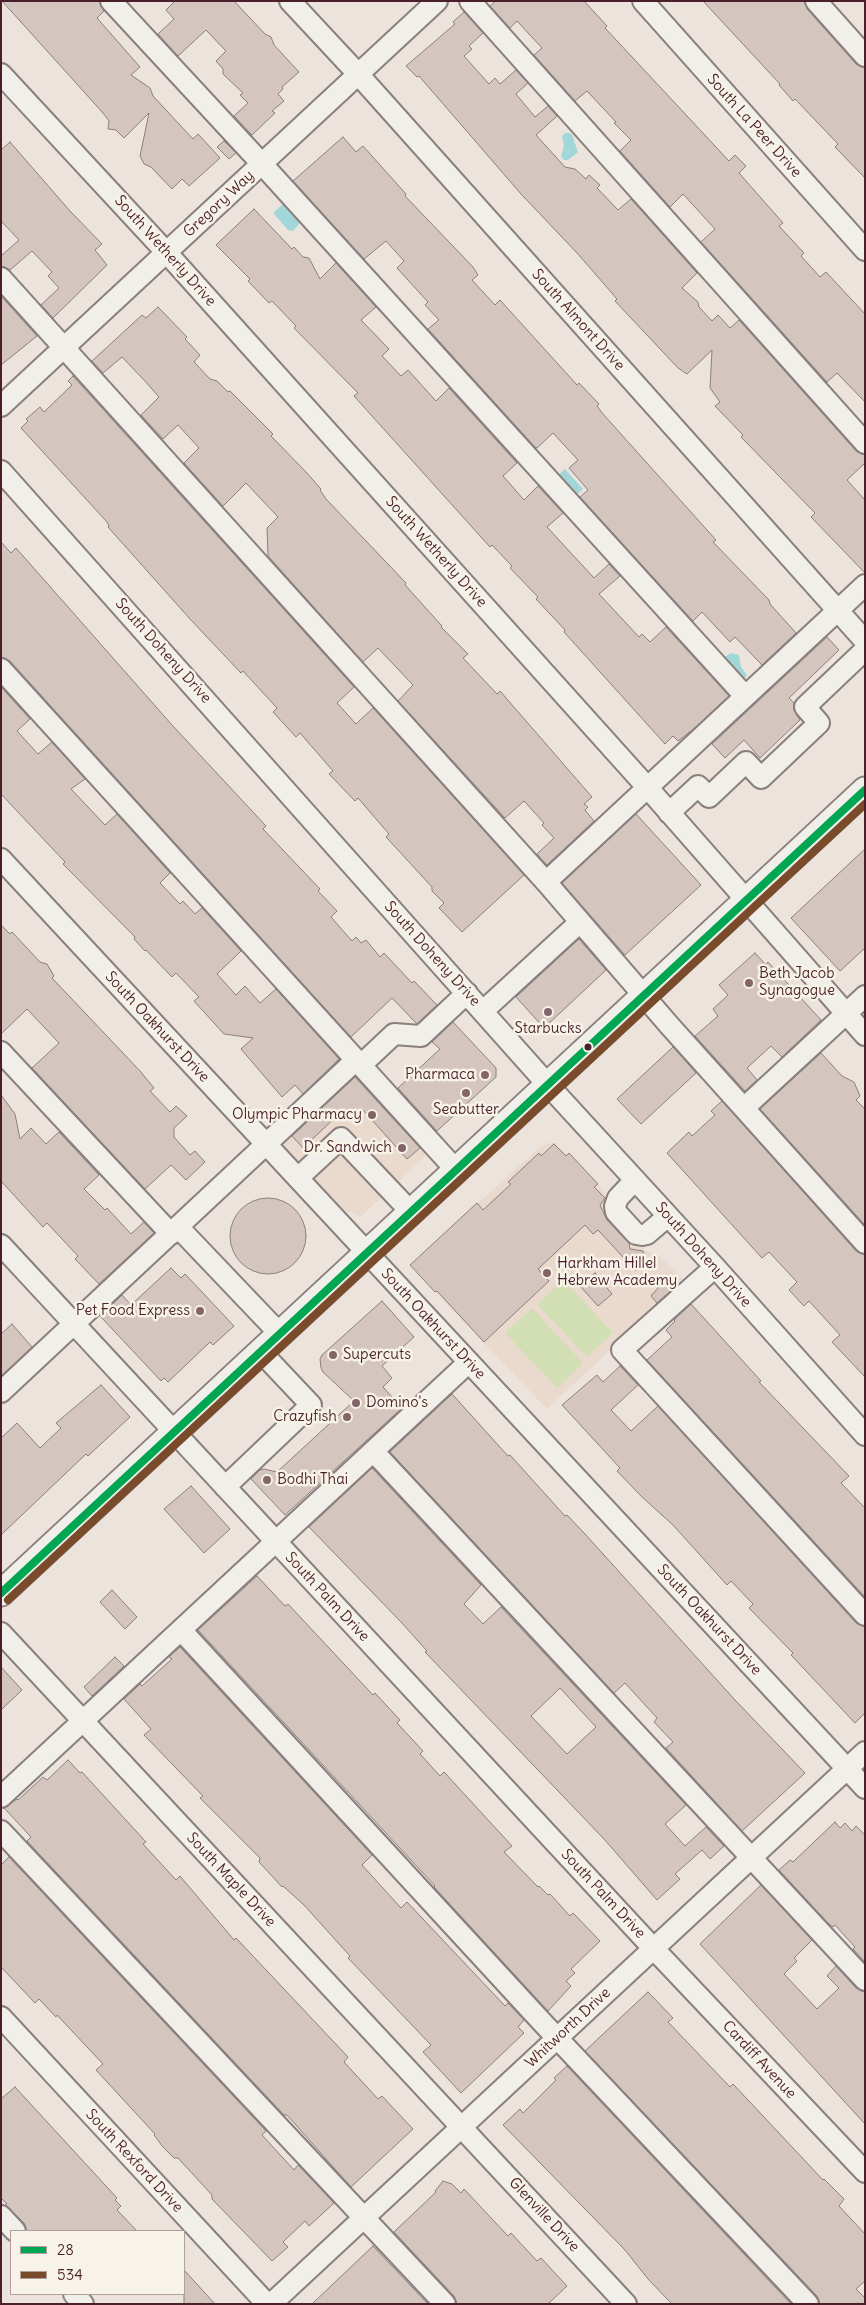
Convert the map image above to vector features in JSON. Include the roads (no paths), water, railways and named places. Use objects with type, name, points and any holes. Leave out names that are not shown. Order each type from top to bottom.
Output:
[{"type":"main road","points":[[1,1594],[865,790]]},
{"type":"street","points":[[111,1],[262,164],[745,696]]},
{"type":"street","name":"South Almont Drive","points":[[290,1],[358,74],[865,641]]},
{"type":"street","name":"Gregory Way","points":[[1,406],[436,1]]},
{"type":"street","points":[[470,1],[865,443]]},
{"type":"street","name":"South La Peer Drive","points":[[643,1],[865,250]]},
{"type":"street","points":[[816,1],[865,56]]},
{"type":"street","name":"South Wetherly Drive","points":[[1,74],[166,252],[647,787],[865,1035]]},
{"type":"street","points":[[1,278],[546,882],[644,996],[865,1243]]},
{"type":"street","name":"South Doheny Drive","points":[[1,471],[548,1085],[715,1267],[865,1435]]},
{"type":"street","points":[[546,882],[865,585]]},
{"type":"street","points":[[669,813],[698,786],[709,797],[746,762],[761,778],[819,723],[804,707],[865,650]]},
{"type":"street","points":[[1,669],[456,1170]]},
{"type":"street","name":"South Oakhurst Drive","points":[[1,859],[865,1788]]},
{"type":"street","points":[[483,1011],[580,922]]},
{"type":"street","points":[[1,1392],[266,1144],[358,1062],[394,1034],[421,1036],[467,993]]},
{"type":"street","points":[[744,1108],[865,996]]},
{"type":"street","points":[[1,1052],[174,1231],[280,1334]]},
{"type":"street","points":[[298,1178],[341,1138],[411,1212]]},
{"type":"street","points":[[635,1180],[618,1198],[615,1206],[616,1212],[636,1234],[647,1234],[668,1216]]},
{"type":"street","name":"South Palm Drive","points":[[1,1245],[653,1948]]},
{"type":"street","points":[[715,1267],[622,1350],[865,1615]]},
{"type":"street","points":[[225,1487],[311,1405],[261,1352]]},
{"type":"street","points":[[1,1797],[469,1362]]},
{"type":"street","points":[[374,1451],[865,1980]]},
{"type":"street","points":[[181,1630],[557,2038],[808,2304]]},
{"type":"street","name":"South Maple Drive","points":[[1,1633],[461,2127]]},
{"type":"street","name":"Whitworth Drive","points":[[271,2304],[865,1752]]},
{"type":"street","points":[[1,1831],[445,2304]]},
{"type":"street","name":"Cardiff Avenue","points":[[653,1948],[865,2172]]},
{"type":"street","name":"South Rexford Drive","points":[[1,2017],[267,2304]]},
{"type":"street","name":"Glenville Drive","points":[[461,2127],[626,2304]]},
{"type":"street","points":[[1,2216],[14,2230]]},
{"type":"water","points":[[565,133],[572,135],[578,152],[568,160],[564,160],[561,156],[564,146],[562,136]]},
{"type":"water","points":[[283,204],[300,223],[293,231],[288,230],[273,213]]},
{"type":"water","points":[[565,469],[583,489],[572,499],[554,479]]},
{"type":"water","points":[[731,653],[739,655],[741,667],[747,675],[738,681],[722,659]]},
{"type":"place","name":"Beth Jacob Synagogue","points":[[749,983]]},
{"type":"place","name":"Starbucks","points":[[548,1012]]},
{"type":"place","name":"Pharmaca","points":[[485,1075]]},
{"type":"place","name":"Seabutter","points":[[466,1093]]},
{"type":"place","name":"Olympic Pharmacy","points":[[372,1115]]},
{"type":"place","name":"Dr. Sandwich","points":[[402,1148]]},
{"type":"place","name":"Harkham Hillel Hebrew Academy","points":[[547,1273]]},
{"type":"place","name":"Pet Food Express","points":[[200,1311]]},
{"type":"place","name":"Supercuts","points":[[333,1355]]},
{"type":"place","name":"Domino's","points":[[356,1403]]},
{"type":"place","name":"Crazyfish","points":[[347,1417]]},
{"type":"place","name":"Bodhi Thai","points":[[267,1480]]}]
